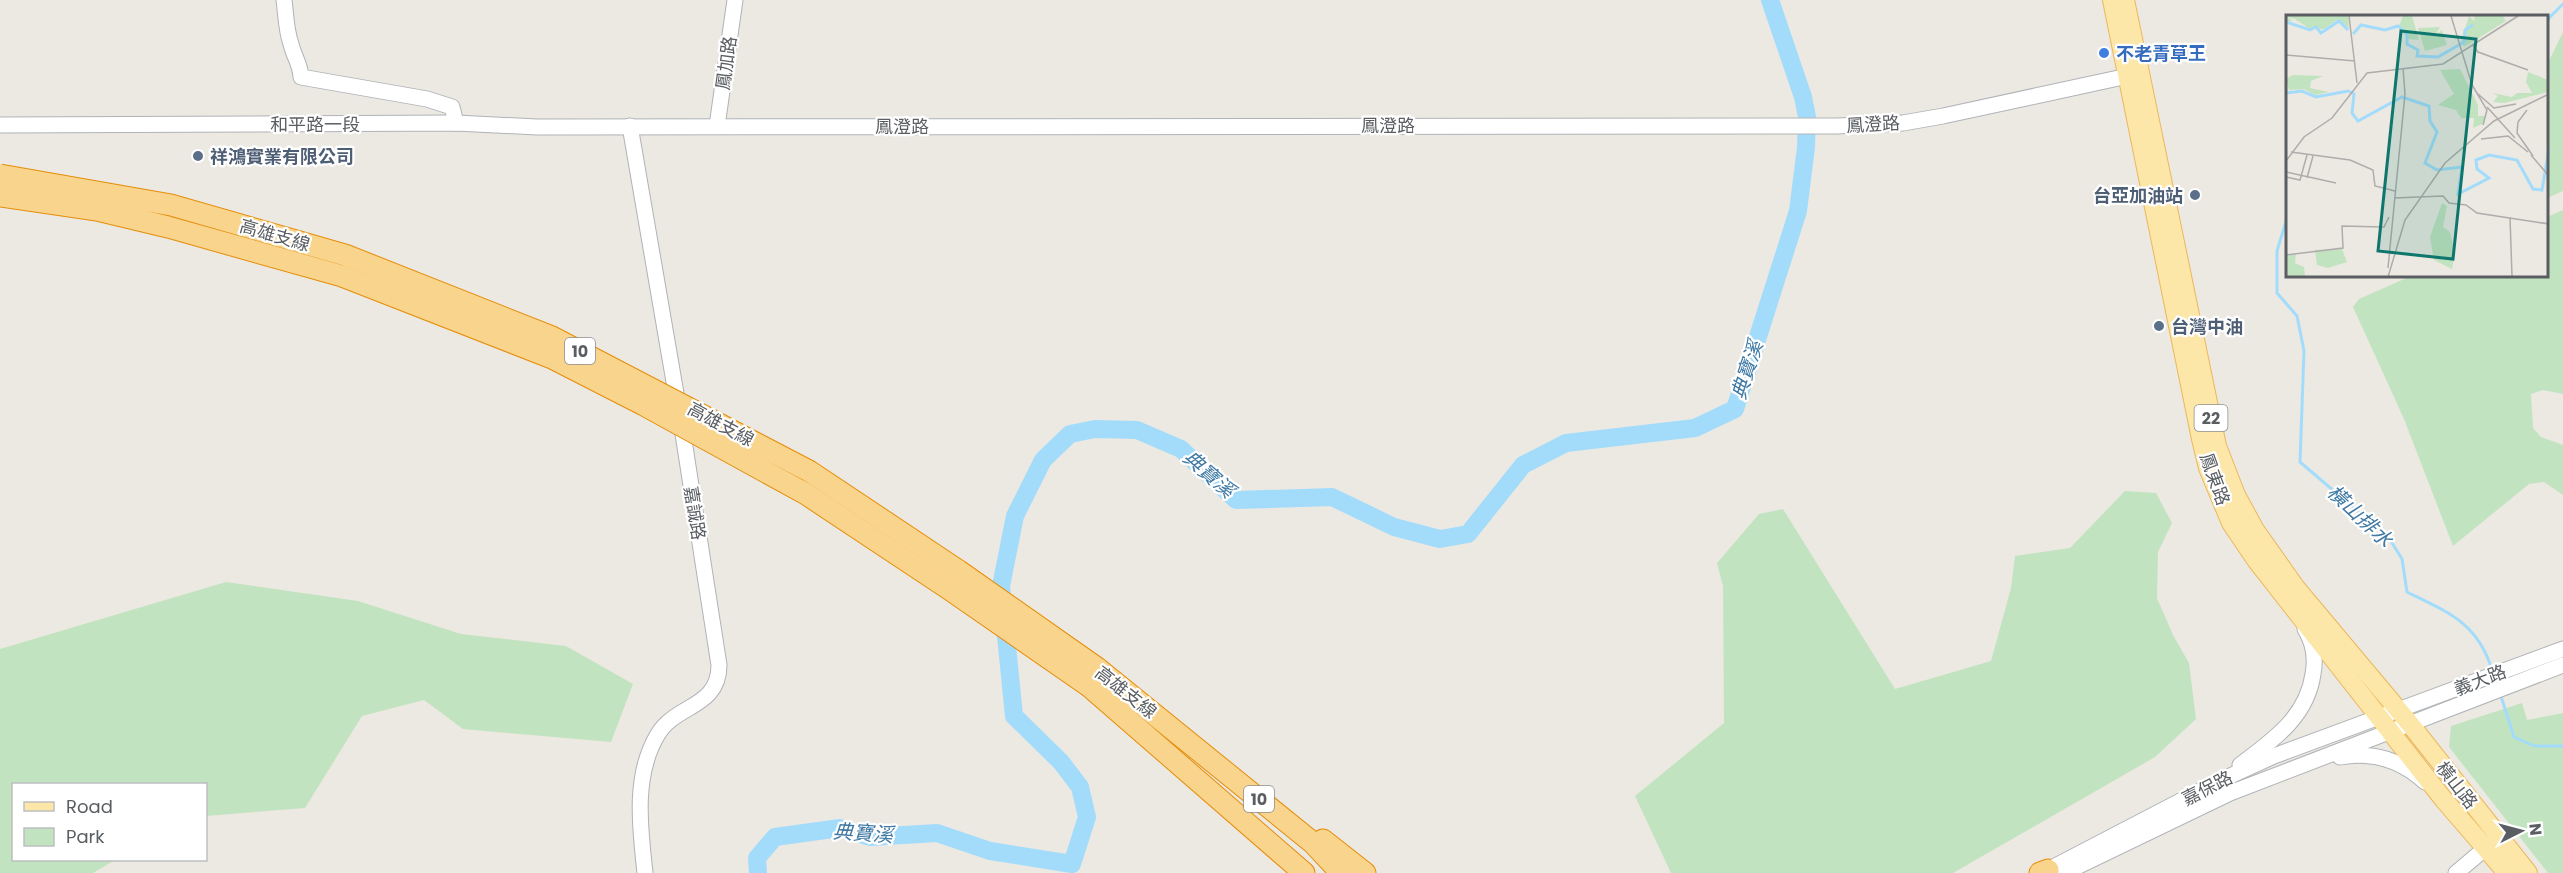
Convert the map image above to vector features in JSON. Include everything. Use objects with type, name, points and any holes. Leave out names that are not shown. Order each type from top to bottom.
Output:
[{"type":"highway","name":"高雄支線","points":[[0,175],[171,205],[345,255],[552,336],[809,471],[959,571],[1093,677],[1242,818],[1304,873]]},
{"type":"highway","name":"高雄支線","points":[[0,196],[97,210],[168,227],[342,276],[552,358],[644,405],[806,494],[949,589],[1173,729],[1312,843],[1341,873]]},
{"type":"highway","points":[[1173,729],[1365,873]]},
{"type":"highway","points":[[1242,818],[1286,873]]},
{"type":"main road","name":"鳳東路","points":[[2112,0],[2134,75]]},
{"type":"main road","name":"鳳東路","points":[[2125,0],[2134,75],[2192,362],[2208,468],[2231,523],[2286,602],[2385,725]]},
{"type":"main road","name":"鳳東路","points":[[2192,362],[2217,446],[2236,495],[2255,530],[2296,588],[2404,718]]},
{"type":"main road","name":"橫山路","points":[[2404,718],[2492,842],[2507,873]]},
{"type":"main road","name":"橫山路","points":[[2385,725],[2444,800],[2528,873]]},
{"type":"street","points":[[284,0],[291,47],[300,63],[301,77],[428,99],[452,107],[456,123]]},
{"type":"street","name":"鳳加路","points":[[717,126],[735,0]]},
{"type":"street","name":"鳳澄路","points":[[630,126],[1784,124],[1837,126],[1903,123],[1933,118],[2134,75]]},
{"type":"street","name":"和平路一段","points":[[0,125],[456,123],[537,127],[630,126]]},
{"type":"street","name":"嘉誠路","points":[[630,126],[683,434],[719,665],[719,679],[713,691],[666,724],[659,732],[648,756],[642,777],[640,829],[645,873]]},
{"type":"street","points":[[2217,782],[2271,742],[2290,724],[2305,704],[2314,669],[2313,648],[2310,637],[2286,602]]},
{"type":"street","name":"義大路","points":[[2404,718],[2563,649]]},
{"type":"street","name":"義大路","points":[[2404,718],[2563,665]]},
{"type":"street","points":[[2385,725],[2404,718]]},
{"type":"street","name":"嘉保路","points":[[2048,872],[2230,793],[2302,765],[2385,725]]},
{"type":"street","name":"嘉保路","points":[[2048,872],[2217,782],[2274,756],[2385,725]]},
{"type":"street","points":[[2302,765],[2351,755],[2382,757],[2416,774],[2444,800]]},
{"type":"street","points":[[2456,873],[2492,842]]},
{"type":"green space","points":[[2563,32],[2563,191],[2548,198],[2548,63]]},
{"type":"green space","points":[[2563,210],[2563,394],[2543,390],[2531,394],[2533,428],[2541,437],[2563,445],[2563,495],[2544,482],[2529,484],[2453,546],[2404,419],[2353,307],[2359,299],[2406,278],[2548,278],[2548,217]]},
{"type":"green space","points":[[2125,491],[2156,493],[2172,523],[2158,552],[2157,598],[2173,635],[2189,663],[2196,719],[2155,757],[1953,873],[1671,873],[1635,796],[1724,723],[1723,586],[1717,563],[1759,514],[1783,509],[1895,689],[1991,661],[2011,588],[2015,556],[2070,548]]},
{"type":"green space","points":[[226,582],[358,601],[461,634],[566,646],[633,684],[611,742],[463,729],[424,700],[362,716],[305,808],[207,816],[207,783],[12,783],[12,861],[113,861],[93,873],[0,873],[0,649]]},
{"type":"green space","points":[[2522,703],[2527,720],[2563,713],[2563,873],[2548,873],[2449,747],[2451,726]]},
{"type":"waterway","name":"典寶溪","points":[[758,873],[757,858],[775,837],[840,828],[870,837],[937,833],[990,851],[1072,864],[1087,817],[1080,787],[1061,762],[1014,716],[1001,586],[1015,516],[1043,460],[1070,434],[1095,429],[1137,430],[1181,449],[1236,500],[1332,497],[1394,527],[1440,539],[1468,534],[1523,465],[1566,443],[1695,428],[1735,409],[1798,211],[1806,147],[1807,117],[1803,97],[1770,0]]},
{"type":"waterway","name":"橫山排水","points":[[2548,21],[2563,4]]},
{"type":"waterway","name":"橫山排水","points":[[2286,221],[2277,251],[2277,293],[2297,316],[2304,351],[2300,462],[2389,538],[2402,559],[2407,592],[2448,613],[2470,630],[2479,641],[2492,670]]},
{"type":"waterway","name":"橫山排水","points":[[2500,693],[2514,737],[2534,746],[2563,746]]},
{"type":"place","name":"不老青草王","points":[[2104,53]]},
{"type":"place","name":"祥鴻實業有限公司","points":[[198,156]]},
{"type":"place","name":"台亞加油站","points":[[2195,195]]},
{"type":"place","name":"台灣中油","points":[[2159,326]]}]
